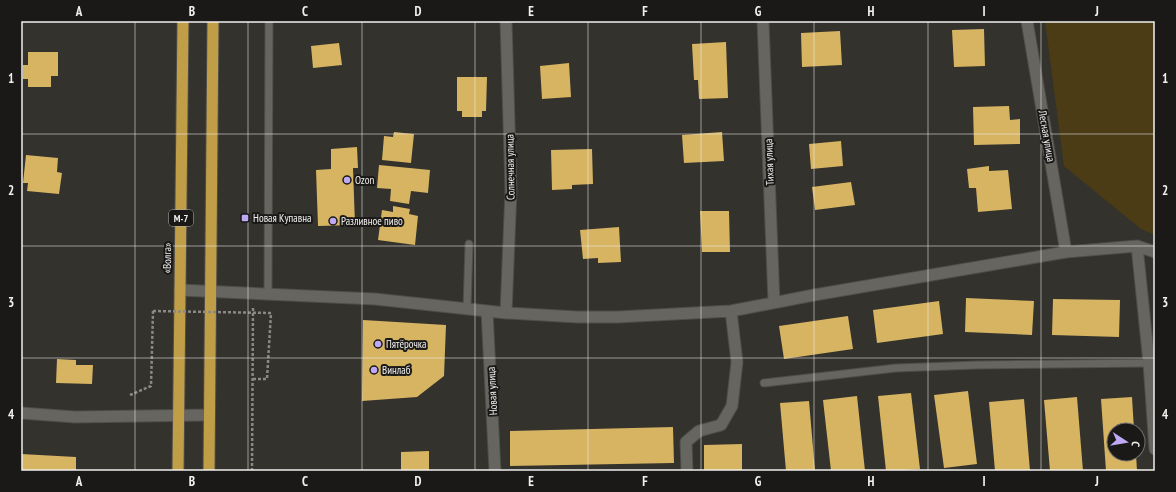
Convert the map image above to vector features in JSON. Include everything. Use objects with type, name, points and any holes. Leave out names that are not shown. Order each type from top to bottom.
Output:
[{"type":"highway","name":"«Волга»","points":[[178,471],[183,21]]},
{"type":"highway","points":[[209,471],[213,21]]},
{"type":"street","name":"Солнечная улица","points":[[506,21],[511,190],[506,313]]},
{"type":"street","name":"Тихая улица","points":[[763,21],[774,302]]},
{"type":"street","name":"Лесная улица","points":[[1027,21],[1066,252]]},
{"type":"street","points":[[180,290],[375,299],[506,313],[577,318],[618,318],[732,311],[774,302],[1066,252],[1137,246],[1155,252]]},
{"type":"street","points":[[1137,246],[1149,363],[1155,449]]},
{"type":"street","name":"Новая улица","points":[[487,311],[495,471]]},
{"type":"street","points":[[687,471],[686,442],[699,431],[720,425],[732,406],[737,362],[732,311]]},
{"type":"street","points":[[21,413],[75,417],[209,415]]},
{"type":"lane","points":[[268,293],[269,21]]},
{"type":"lane","points":[[467,309],[469,244]]},
{"type":"lane","points":[[764,383],[896,368],[977,365],[1149,363]]},
{"type":"path","points":[[252,471],[253,303]]},
{"type":"path","points":[[130,395],[151,386],[153,311],[271,313],[267,379],[252,379]]},
{"type":"shaded area","points":[[1045,21],[1155,21],[1155,235],[1141,229],[1064,166]]},
{"type":"building","points":[[984,29],[985,66],[954,67],[952,30]]},
{"type":"building","points":[[840,31],[842,65],[802,67],[801,33]]},
{"type":"building","points":[[726,42],[728,98],[699,99],[698,80],[694,80],[692,44]]},
{"type":"building","points":[[339,43],[342,65],[313,68],[311,46]]},
{"type":"building","points":[[28,52],[58,52],[58,76],[51,76],[51,87],[28,87],[28,79],[23,79],[23,65],[28,65]]},
{"type":"building","points":[[569,63],[571,97],[542,99],[540,66]]},
{"type":"building","points":[[457,77],[487,77],[486,111],[482,111],[482,117],[462,117],[462,111],[457,111]]},
{"type":"building","points":[[1009,106],[1010,120],[1020,119],[1020,144],[974,145],[973,107]]},
{"type":"building","points":[[394,132],[414,134],[411,163],[382,160],[384,136],[393,137]]},
{"type":"building","points":[[722,132],[724,161],[684,163],[682,135]]},
{"type":"building","points":[[841,141],[843,166],[811,169],[809,144]]},
{"type":"building","points":[[357,147],[358,168],[353,168],[355,225],[318,226],[316,170],[331,169],[331,149]]},
{"type":"building","points":[[592,149],[593,184],[572,185],[572,189],[552,190],[551,150]]},
{"type":"building","points":[[26,155],[58,158],[57,172],[62,173],[59,194],[27,191],[28,183],[23,183]]},
{"type":"building","points":[[379,165],[430,170],[428,193],[411,191],[409,204],[390,201],[391,189],[377,188]]},
{"type":"building","points":[[989,166],[989,171],[1008,170],[1012,209],[978,212],[976,188],[969,188],[967,169]]},
{"type":"building","points":[[851,182],[855,205],[815,210],[812,187]]},
{"type":"building","points":[[393,206],[410,209],[409,214],[418,216],[415,245],[378,240],[382,210],[393,212]]},
{"type":"building","points":[[700,211],[729,211],[730,252],[702,252]]},
{"type":"building","points":[[619,227],[621,262],[598,263],[598,258],[583,259],[580,230]]},
{"type":"building","points":[[966,298],[1034,301],[1032,335],[965,332]]},
{"type":"building","points":[[1053,299],[1120,300],[1119,337],[1052,335]]},
{"type":"building","points":[[939,301],[943,334],[877,343],[873,310]]},
{"type":"building","points":[[848,316],[853,349],[784,359],[779,326]]},
{"type":"building","points":[[363,320],[446,325],[444,376],[417,397],[362,401]]},
{"type":"building","points":[[57,359],[76,360],[76,365],[93,365],[92,384],[56,383]]},
{"type":"building","points":[[968,391],[977,464],[944,468],[934,395]]},
{"type":"building","points":[[911,393],[920,469],[886,471],[878,396]]},
{"type":"building","points":[[857,396],[865,471],[831,471],[823,400]]},
{"type":"building","points":[[1077,397],[1083,471],[1050,471],[1044,400]]},
{"type":"building","points":[[1132,397],[1134,422],[1106,422],[1106,462],[1136,462],[1137,471],[1106,471],[1101,399]]},
{"type":"building","points":[[1024,399],[1030,471],[995,471],[989,402]]},
{"type":"building","points":[[809,401],[815,471],[786,471],[780,403]]},
{"type":"building","points":[[673,427],[674,463],[510,466],[510,431]]},
{"type":"building","points":[[742,444],[742,471],[704,471],[704,445]]},
{"type":"building","points":[[429,451],[429,471],[401,471],[401,452]]},
{"type":"building","points":[[21,454],[76,457],[76,471],[21,471]]},
{"type":"place","name":"Ozon","points":[[347,180]]},
{"type":"place","name":"Новая Купавна","points":[[245,218]]},
{"type":"place","name":"Разливное пиво","points":[[333,221]]},
{"type":"place","name":"Пятёрочка","points":[[378,344]]},
{"type":"place","name":"Винлаб","points":[[374,370]]}]
